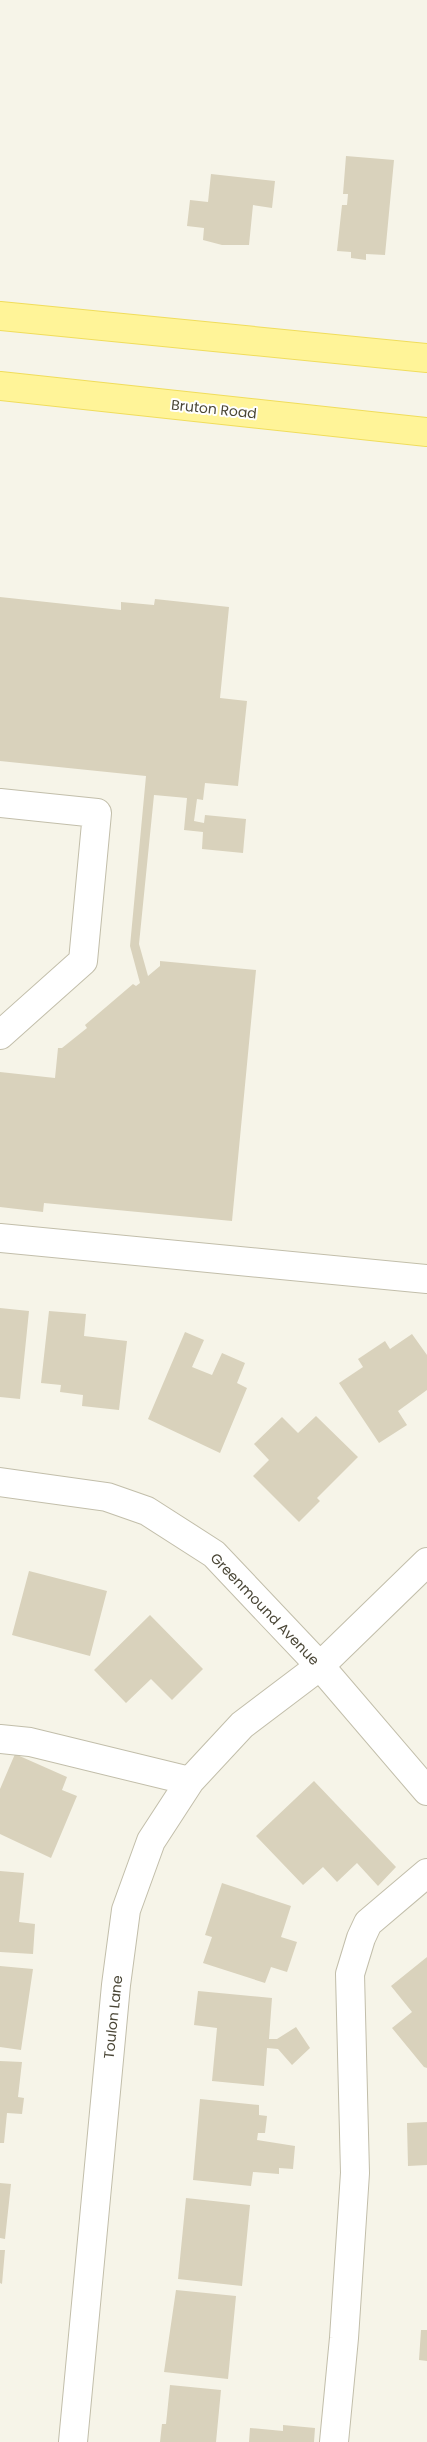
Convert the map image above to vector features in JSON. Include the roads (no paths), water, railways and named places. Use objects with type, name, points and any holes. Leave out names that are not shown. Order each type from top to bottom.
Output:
[{"type":"main road","points":[[0,316],[427,358]]},
{"type":"main road","name":"Bruton Road","points":[[0,386],[427,432]]},
{"type":"street","points":[[0,803],[97,813],[83,961],[0,1035]]},
{"type":"street","points":[[0,1238],[427,1279]]},
{"type":"street","name":"Greenmound Avenue","points":[[0,1482],[106,1498],[146,1511],[214,1554],[320,1666],[427,1791]]},
{"type":"street","name":"Toulon Lane","points":[[73,2442],[116,1985],[126,1910],[151,1841],[190,1781],[242,1725],[320,1666],[427,1562]]},
{"type":"street","points":[[0,1739],[30,1742],[190,1781]]},
{"type":"street","points":[[334,2442],[344,2338],[355,2173],[350,1974],[368,1923],[427,1873]]}]
